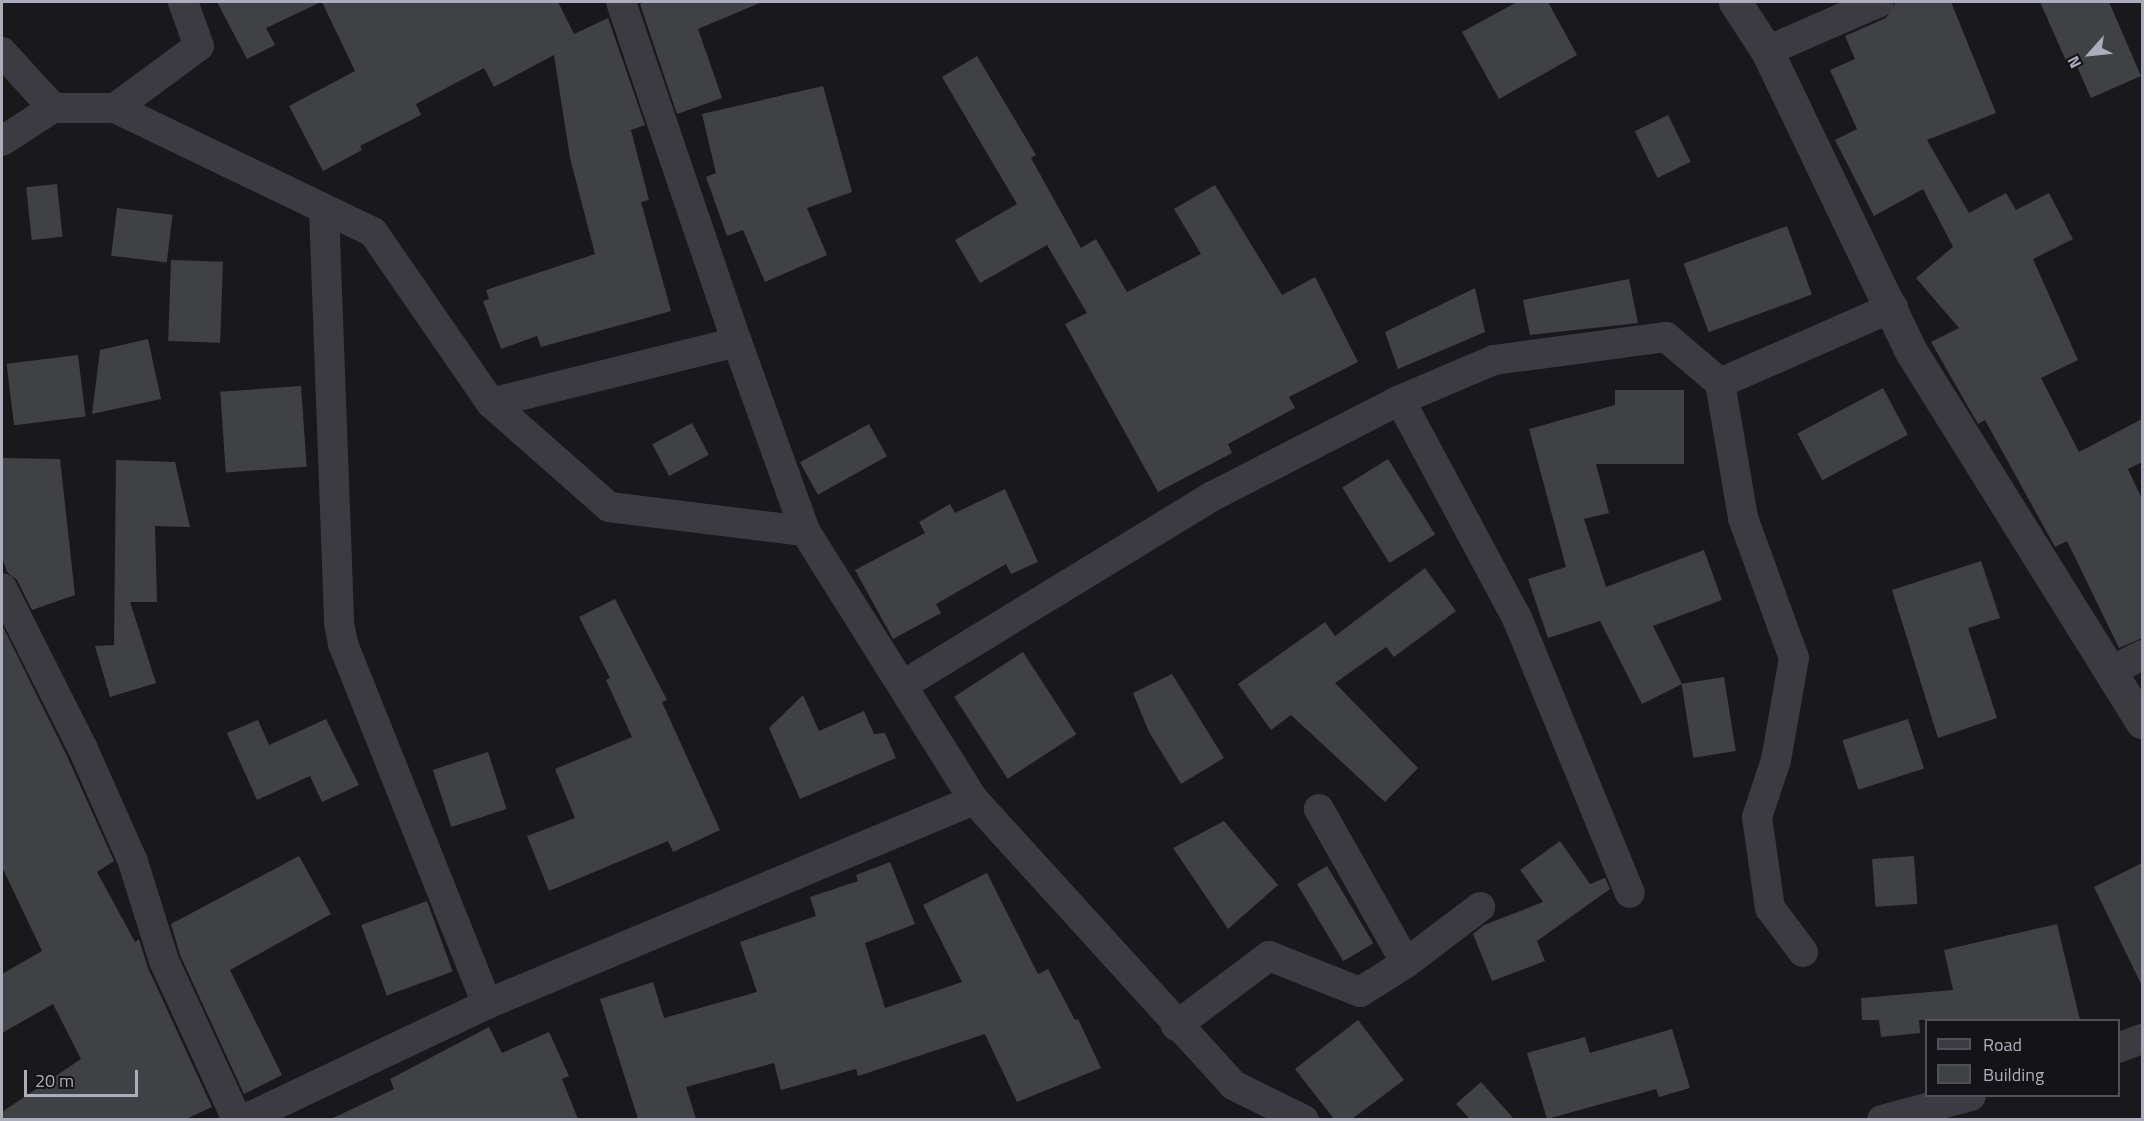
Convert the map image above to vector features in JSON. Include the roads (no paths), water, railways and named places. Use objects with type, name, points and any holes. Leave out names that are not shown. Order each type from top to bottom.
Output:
[{"type":"street","points":[[115,108],[199,46],[183,2]]},
{"type":"street","points":[[621,2],[737,342],[805,531],[974,801],[1176,1026],[1233,1085],[1304,1119]]},
{"type":"street","points":[[1735,2],[1767,51],[1893,307],[1912,353],[2142,722]]},
{"type":"street","points":[[1767,51],[1879,2]]},
{"type":"street","points":[[2,52],[53,108]]},
{"type":"street","points":[[2,141],[53,108],[115,108],[373,232],[491,403],[609,507],[805,531]]},
{"type":"street","points":[[324,209],[343,644],[488,1004]]},
{"type":"street","points":[[1720,383],[1893,307]]},
{"type":"street","points":[[903,685],[1213,496],[1400,400],[1494,360],[1666,337],[1720,383],[1743,518],[1794,658],[1776,760],[1757,817],[1770,908],[1803,952]]},
{"type":"street","points":[[491,403],[737,342]]},
{"type":"street","points":[[1400,400],[1517,618],[1630,893]]},
{"type":"street","points":[[2,588],[11,626],[124,842],[164,960],[237,1119]]},
{"type":"street","points":[[2110,671],[2142,655]]},
{"type":"street","points":[[243,1119],[488,1004],[974,801]]},
{"type":"street","points":[[1319,809],[1406,963]]},
{"type":"street","points":[[1176,1026],[1269,956],[1360,992],[1406,963],[1480,907]]},
{"type":"street","points":[[2120,1046],[2142,1039]]},
{"type":"street","points":[[1881,1119],[1964,1097]]}]
